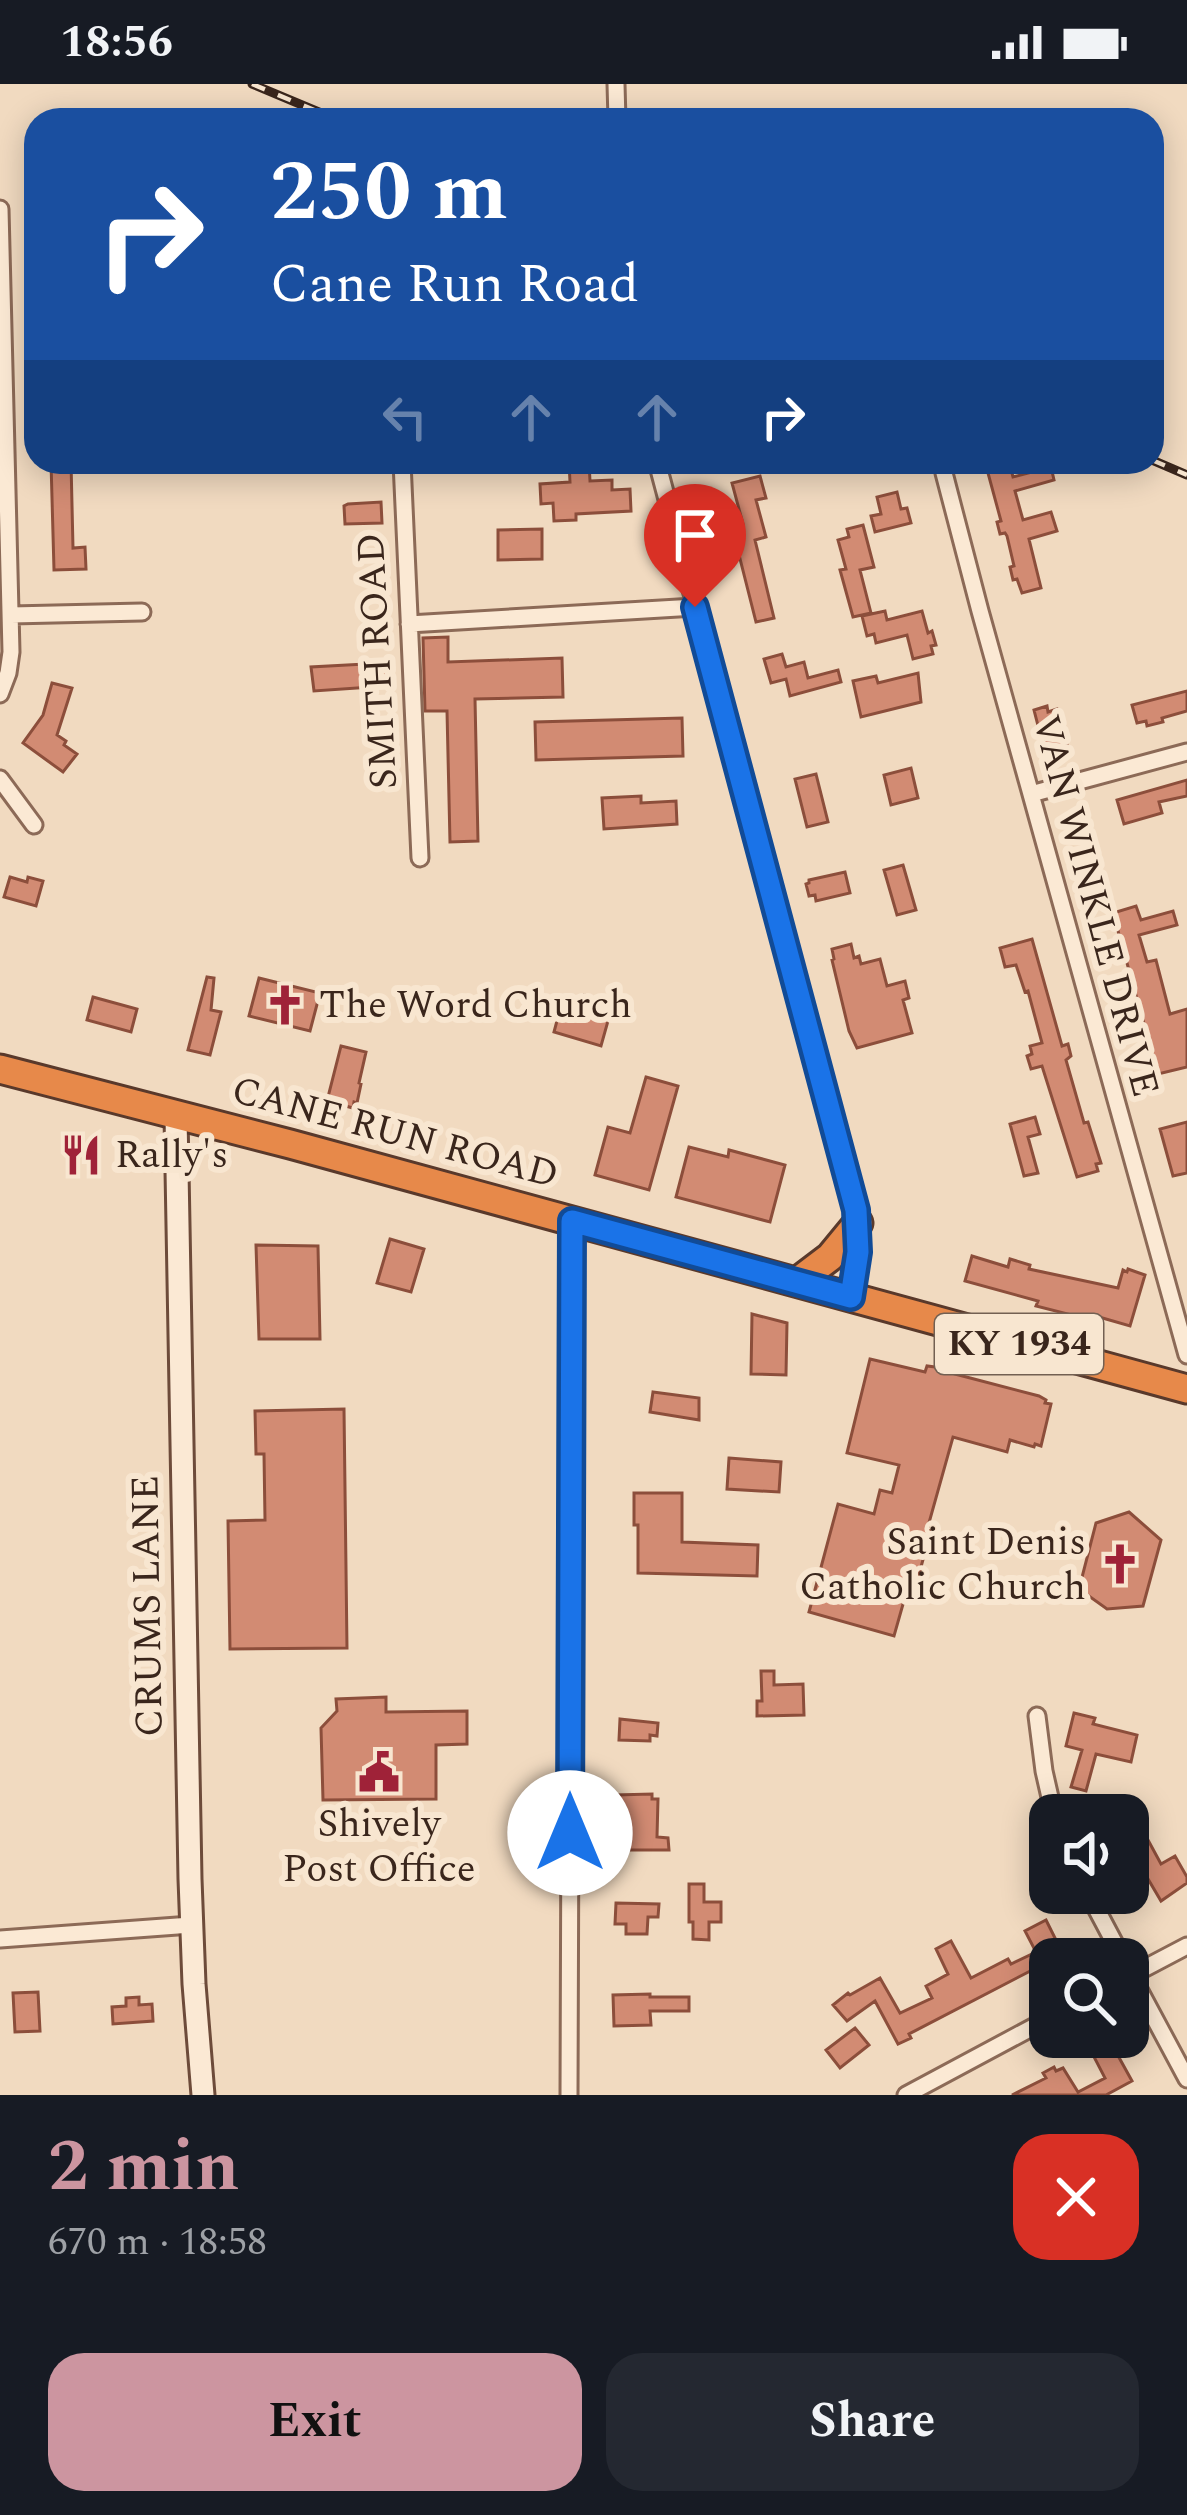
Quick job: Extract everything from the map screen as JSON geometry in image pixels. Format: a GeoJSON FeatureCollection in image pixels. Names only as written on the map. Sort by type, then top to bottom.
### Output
{"type":"FeatureCollection","features":[{"type":"Feature","properties":{"kind":"highway","name":"CANE RUN ROAD"},"geometry":{"type":"LineString","coordinates":[[0,1069],[1187,1389]]}},
{"type":"Feature","properties":{"kind":"highway"},"geometry":{"type":"LineString","coordinates":[[796,1282],[830,1257],[858,1223]]}},
{"type":"Feature","properties":{"kind":"main road","name":"CRUMS LANE"},"geometry":{"type":"LineString","coordinates":[[176,1116],[191,1925],[203,2095]]}},
{"type":"Feature","properties":{"kind":"street"},"geometry":{"type":"LineString","coordinates":[[0,209],[11,615],[11,652],[0,694]]}},
{"type":"Feature","properties":{"kind":"street","name":"SMITH ROAD"},"geometry":{"type":"LineString","coordinates":[[403,474],[420,857]]}},
{"type":"Feature","properties":{"kind":"street"},"geometry":{"type":"LineString","coordinates":[[660,474],[858,1223],[851,1297]]}},
{"type":"Feature","properties":{"kind":"street","name":"VAN WINKLE DRIVE"},"geometry":{"type":"LineString","coordinates":[[944,474],[1187,1355]]}},
{"type":"Feature","properties":{"kind":"street"},"geometry":{"type":"LineString","coordinates":[[409,623],[695,607]]}},
{"type":"Feature","properties":{"kind":"street"},"geometry":{"type":"LineString","coordinates":[[11,615],[142,612]]}},
{"type":"Feature","properties":{"kind":"street"},"geometry":{"type":"LineString","coordinates":[[1030,794],[1187,752]]}},
{"type":"Feature","properties":{"kind":"street"},"geometry":{"type":"LineString","coordinates":[[0,779],[34,825]]}},
{"type":"Feature","properties":{"kind":"street"},"geometry":{"type":"LineString","coordinates":[[569,2095],[572,1221]]}},
{"type":"Feature","properties":{"kind":"street"},"geometry":{"type":"LineString","coordinates":[[1036,1716],[1049,1794]]}},
{"type":"Feature","properties":{"kind":"street"},"geometry":{"type":"LineString","coordinates":[[0,1939],[191,1925]]}},
{"type":"Feature","properties":{"kind":"street"},"geometry":{"type":"LineString","coordinates":[[1149,1964],[1187,1946]]}},
{"type":"Feature","properties":{"kind":"street"},"geometry":{"type":"LineString","coordinates":[[1149,2010],[1187,2079]]}},
{"type":"Feature","properties":{"kind":"street"},"geometry":{"type":"LineString","coordinates":[[906,2095],[1029,2029]]}},
{"type":"Feature","properties":{"kind":"building"},"geometry":{"type":"Polygon","coordinates":[[[51,474],[71,474],[73,548],[85,547],[86,569],[54,570],[51,474]]]}},
{"type":"Feature","properties":{"kind":"building"},"geometry":{"type":"Polygon","coordinates":[[[570,474],[590,474],[590,481],[612,480],[612,490],[630,489],[631,511],[576,514],[576,520],[554,521],[553,503],[541,504],[540,484],[570,482],[570,474]]]}},
{"type":"Feature","properties":{"kind":"building"},"geometry":{"type":"Polygon","coordinates":[[[988,474],[1053,474],[1054,480],[1015,491],[1023,520],[1051,512],[1057,531],[1029,539],[1041,588],[1022,593],[1017,579],[1013,580],[1007,536],[1000,534],[997,522],[1001,521],[988,474]]]}},
{"type":"Feature","properties":{"kind":"building"},"geometry":{"type":"Polygon","coordinates":[[[760,476],[766,498],[756,500],[766,537],[755,540],[774,618],[756,622],[732,527],[743,524],[732,483],[760,476]]]}},
{"type":"Feature","properties":{"kind":"building"},"geometry":{"type":"Polygon","coordinates":[[[897,492],[911,523],[875,532],[871,516],[881,514],[877,497],[897,492]]]}},
{"type":"Feature","properties":{"kind":"building"},"geometry":{"type":"Polygon","coordinates":[[[381,502],[382,523],[345,524],[344,506],[381,502]]]}},
{"type":"Feature","properties":{"kind":"building"},"geometry":{"type":"Polygon","coordinates":[[[863,525],[874,567],[860,570],[871,613],[853,617],[840,570],[846,569],[838,540],[849,537],[847,529],[863,525]]]}},
{"type":"Feature","properties":{"kind":"building"},"geometry":{"type":"Polygon","coordinates":[[[542,529],[542,559],[498,560],[498,530],[542,529]]]}},
{"type":"Feature","properties":{"kind":"building"},"geometry":{"type":"Polygon","coordinates":[[[885,611],[887,620],[922,611],[936,645],[931,646],[933,654],[913,659],[907,635],[876,643],[874,634],[867,636],[862,616],[885,611]]]}},
{"type":"Feature","properties":{"kind":"building"},"geometry":{"type":"Polygon","coordinates":[[[448,637],[448,662],[562,658],[563,697],[475,699],[478,841],[450,842],[447,711],[425,711],[423,638],[448,637]]]}},
{"type":"Feature","properties":{"kind":"building"},"geometry":{"type":"Polygon","coordinates":[[[782,654],[786,667],[804,662],[808,678],[838,670],[841,682],[790,696],[786,679],[771,683],[764,659],[782,654]]]}},
{"type":"Feature","properties":{"kind":"building"},"geometry":{"type":"Polygon","coordinates":[[[388,666],[386,686],[314,691],[311,667],[388,666]]]}},
{"type":"Feature","properties":{"kind":"building"},"geometry":{"type":"Polygon","coordinates":[[[918,673],[921,702],[861,717],[853,681],[876,676],[878,683],[918,673]]]}},
{"type":"Feature","properties":{"kind":"building"},"geometry":{"type":"Polygon","coordinates":[[[52,683],[72,688],[57,735],[77,754],[63,772],[23,743],[43,715],[52,683]]]}},
{"type":"Feature","properties":{"kind":"building"},"geometry":{"type":"Polygon","coordinates":[[[1187,691],[1187,711],[1147,726],[1146,721],[1137,723],[1132,705],[1187,691]]]}},
{"type":"Feature","properties":{"kind":"building"},"geometry":{"type":"Polygon","coordinates":[[[1047,706],[1048,712],[1057,709],[1067,744],[1049,752],[1044,749],[1034,710],[1047,706]]]}},
{"type":"Feature","properties":{"kind":"building"},"geometry":{"type":"Polygon","coordinates":[[[682,718],[683,756],[536,760],[535,722],[682,718]]]}},
{"type":"Feature","properties":{"kind":"building"},"geometry":{"type":"Polygon","coordinates":[[[911,768],[918,798],[891,805],[884,775],[911,768]]]}},
{"type":"Feature","properties":{"kind":"building"},"geometry":{"type":"Polygon","coordinates":[[[816,774],[828,822],[807,827],[795,779],[816,774]]]}},
{"type":"Feature","properties":{"kind":"building"},"geometry":{"type":"Polygon","coordinates":[[[1187,780],[1187,796],[1159,802],[1162,813],[1124,824],[1117,800],[1187,780]]]}},
{"type":"Feature","properties":{"kind":"building"},"geometry":{"type":"Polygon","coordinates":[[[641,796],[641,803],[676,801],[677,824],[604,829],[602,798],[641,796]]]}},
{"type":"Feature","properties":{"kind":"building"},"geometry":{"type":"Polygon","coordinates":[[[903,865],[916,910],[897,915],[884,870],[903,865]]]}},
{"type":"Feature","properties":{"kind":"building"},"geometry":{"type":"Polygon","coordinates":[[[845,872],[850,893],[816,901],[815,895],[809,896],[809,880],[845,872]]]}},
{"type":"Feature","properties":{"kind":"building"},"geometry":{"type":"Polygon","coordinates":[[[10,877],[43,881],[36,906],[4,897],[10,877]]]}},
{"type":"Feature","properties":{"kind":"building"},"geometry":{"type":"Polygon","coordinates":[[[1136,906],[1141,920],[1173,911],[1177,925],[1139,935],[1147,962],[1156,960],[1170,1014],[1187,1009],[1187,1067],[1158,1074],[1113,913],[1136,906]]]}},
{"type":"Feature","properties":{"kind":"building"},"geometry":{"type":"Polygon","coordinates":[[[1032,939],[1062,1046],[1068,1044],[1071,1056],[1066,1060],[1084,1123],[1088,1122],[1101,1163],[1096,1164],[1098,1171],[1077,1177],[1042,1066],[1031,1069],[1027,1056],[1032,1054],[1030,1046],[1042,1043],[1028,991],[1016,965],[1005,967],[1000,948],[1032,939]]]}},
{"type":"Feature","properties":{"kind":"building"},"geometry":{"type":"Polygon","coordinates":[[[851,944],[861,964],[880,959],[887,986],[905,981],[909,998],[903,1000],[912,1033],[857,1048],[832,960],[832,949],[851,944]]]}},
{"type":"Feature","properties":{"kind":"building"},"geometry":{"type":"Polygon","coordinates":[[[207,977],[214,978],[211,1010],[221,1012],[210,1055],[188,1050],[207,977]]]}},
{"type":"Feature","properties":{"kind":"building","name":"The Word Church"},"geometry":{"type":"Polygon","coordinates":[[[259,978],[320,993],[310,1031],[249,1016],[259,978]]]}},
{"type":"Feature","properties":{"kind":"building"},"geometry":{"type":"Polygon","coordinates":[[[584,995],[613,1003],[601,1046],[554,1032],[562,1002],[581,1007],[584,995]]]}},
{"type":"Feature","properties":{"kind":"building"},"geometry":{"type":"Polygon","coordinates":[[[93,997],[137,1009],[131,1032],[87,1020],[93,997]]]}},
{"type":"Feature","properties":{"kind":"building"},"geometry":{"type":"Polygon","coordinates":[[[341,1046],[366,1052],[353,1108],[327,1101],[341,1046]]]}},
{"type":"Feature","properties":{"kind":"building"},"geometry":{"type":"Polygon","coordinates":[[[646,1077],[678,1086],[649,1190],[595,1175],[608,1127],[630,1133],[646,1077]]]}},
{"type":"Feature","properties":{"kind":"building"},"geometry":{"type":"Polygon","coordinates":[[[1035,1117],[1040,1134],[1028,1137],[1038,1173],[1024,1176],[1010,1124],[1035,1117]]]}},
{"type":"Feature","properties":{"kind":"building"},"geometry":{"type":"Polygon","coordinates":[[[1187,1122],[1187,1173],[1173,1176],[1160,1129],[1187,1122]]]}},
{"type":"Feature","properties":{"kind":"building"},"geometry":{"type":"Polygon","coordinates":[[[689,1147],[728,1157],[729,1150],[785,1165],[770,1222],[676,1197],[689,1147]]]}},
{"type":"Feature","properties":{"kind":"building"},"geometry":{"type":"Polygon","coordinates":[[[390,1239],[424,1249],[411,1292],[377,1283],[390,1239]]]}},
{"type":"Feature","properties":{"kind":"building"},"geometry":{"type":"Polygon","coordinates":[[[256,1245],[318,1246],[320,1339],[259,1339],[256,1245]]]}},
{"type":"Feature","properties":{"kind":"building"},"geometry":{"type":"Polygon","coordinates":[[[972,1256],[1008,1267],[1010,1259],[1030,1265],[1029,1269],[1118,1288],[1123,1270],[1145,1275],[1130,1326],[1036,1306],[1038,1301],[965,1281],[972,1256]]]}},
{"type":"Feature","properties":{"kind":"building"},"geometry":{"type":"Polygon","coordinates":[[[752,1314],[787,1323],[786,1375],[751,1374],[752,1314]]]}},
{"type":"Feature","properties":{"kind":"building"},"geometry":{"type":"Polygon","coordinates":[[[870,1359],[925,1372],[927,1366],[943,1368],[1039,1396],[1051,1404],[1041,1446],[1010,1440],[1007,1452],[953,1437],[914,1592],[907,1590],[894,1636],[809,1612],[838,1504],[874,1514],[880,1490],[892,1493],[899,1465],[847,1453],[870,1359]]]}},
{"type":"Feature","properties":{"kind":"building"},"geometry":{"type":"Polygon","coordinates":[[[653,1392],[699,1398],[699,1420],[650,1412],[653,1392]]]}},
{"type":"Feature","properties":{"kind":"building"},"geometry":{"type":"Polygon","coordinates":[[[344,1409],[347,1648],[230,1649],[228,1521],[265,1520],[264,1454],[256,1454],[255,1411],[344,1409]]]}},
{"type":"Feature","properties":{"kind":"building"},"geometry":{"type":"Polygon","coordinates":[[[729,1458],[781,1462],[779,1492],[727,1489],[729,1458]]]}},
{"type":"Feature","properties":{"kind":"building"},"geometry":{"type":"Polygon","coordinates":[[[634,1493],[682,1493],[682,1542],[758,1545],[757,1576],[638,1573],[634,1493]]]}},
{"type":"Feature","properties":{"kind":"building","name":"Saint Denis Catholic Church"},"geometry":{"type":"Polygon","coordinates":[[[1129,1512],[1161,1540],[1143,1606],[1107,1609],[1079,1589],[1096,1523],[1129,1512]]]}},
{"type":"Feature","properties":{"kind":"building"},"geometry":{"type":"Polygon","coordinates":[[[761,1671],[774,1671],[774,1685],[803,1684],[804,1715],[757,1716],[757,1701],[762,1701],[761,1671]]]}},
{"type":"Feature","properties":{"kind":"building","name":"Shively Post Office"},"geometry":{"type":"Polygon","coordinates":[[[386,1697],[386,1712],[467,1711],[467,1744],[436,1745],[436,1799],[323,1800],[321,1728],[337,1711],[336,1699],[386,1697]]]}},
{"type":"Feature","properties":{"kind":"building"},"geometry":{"type":"Polygon","coordinates":[[[1074,1713],[1095,1718],[1093,1724],[1137,1735],[1131,1762],[1096,1754],[1086,1791],[1071,1787],[1082,1750],[1066,1746],[1074,1713]]]}},
{"type":"Feature","properties":{"kind":"building"},"geometry":{"type":"Polygon","coordinates":[[[620,1719],[658,1723],[657,1736],[650,1735],[650,1741],[619,1740],[620,1719]]]}},
{"type":"Feature","properties":{"kind":"building"},"geometry":{"type":"Polygon","coordinates":[[[652,1794],[652,1799],[658,1799],[657,1837],[668,1838],[669,1850],[614,1850],[615,1795],[652,1794]]]}},
{"type":"Feature","properties":{"kind":"building"},"geometry":{"type":"Polygon","coordinates":[[[1149,1842],[1161,1864],[1175,1856],[1187,1877],[1187,1883],[1161,1901],[1149,1881],[1149,1842]]]}},
{"type":"Feature","properties":{"kind":"building"},"geometry":{"type":"Polygon","coordinates":[[[689,1884],[704,1884],[704,1902],[721,1902],[721,1922],[709,1922],[709,1940],[693,1939],[689,1884]]]}},
{"type":"Feature","properties":{"kind":"building"},"geometry":{"type":"Polygon","coordinates":[[[616,1903],[659,1904],[658,1917],[648,1917],[647,1934],[626,1934],[626,1924],[615,1924],[616,1903]]]}},
{"type":"Feature","properties":{"kind":"building"},"geometry":{"type":"Polygon","coordinates":[[[1046,1920],[1055,1938],[1029,1939],[1025,1931],[1046,1920]]]}},
{"type":"Feature","properties":{"kind":"building"},"geometry":{"type":"Polygon","coordinates":[[[951,1941],[971,1978],[1008,1959],[1011,1964],[1029,1955],[1029,1972],[898,2044],[875,2001],[847,2021],[833,2005],[880,1978],[900,2013],[932,1998],[926,1986],[948,1974],[936,1949],[951,1941]]]}},
{"type":"Feature","properties":{"kind":"building"},"geometry":{"type":"Polygon","coordinates":[[[38,1992],[40,2031],[15,2032],[13,1993],[38,1992]]]}},
{"type":"Feature","properties":{"kind":"building"},"geometry":{"type":"Polygon","coordinates":[[[613,1995],[689,1997],[689,2011],[650,2011],[651,2025],[614,2026],[613,1995]]]}},
{"type":"Feature","properties":{"kind":"building"},"geometry":{"type":"Polygon","coordinates":[[[139,1997],[139,2005],[152,2004],[153,2021],[113,2024],[112,2007],[126,2006],[126,1998],[139,1997]]]}},
{"type":"Feature","properties":{"kind":"building"},"geometry":{"type":"Polygon","coordinates":[[[855,2028],[869,2045],[840,2068],[826,2050],[855,2028]]]}},
{"type":"Feature","properties":{"kind":"building"},"geometry":{"type":"Polygon","coordinates":[[[1095,2058],[1119,2058],[1132,2081],[1106,2095],[1012,2095],[1046,2078],[1043,2073],[1054,2067],[1056,2071],[1063,2068],[1078,2092],[1105,2078],[1095,2058]]]}},
{"type":"Feature","properties":{"kind":"railway"},"geometry":{"type":"LineString","coordinates":[[252,84],[309,108]]}},
{"type":"Feature","properties":{"kind":"railway"},"geometry":{"type":"LineString","coordinates":[[1164,465],[1187,475]]}},
{"type":"Feature","properties":{"kind":"place","name":"The Word Church"},"geometry":{"type":"Point","coordinates":[285,1005]}},
{"type":"Feature","properties":{"kind":"place","name":"Rally's"},"geometry":{"type":"Point","coordinates":[81,1155]}},
{"type":"Feature","properties":{"kind":"place","name":"Saint Denis Catholic Church"},"geometry":{"type":"Point","coordinates":[1120,1564]}},
{"type":"Feature","properties":{"kind":"place","name":"Shively Post Office"},"geometry":{"type":"Point","coordinates":[379,1772]}},
{"type":"Feature","properties":{"kind":"route"},"geometry":{"type":"LineString","coordinates":[[570,1833],[572,1221],[851,1297],[858,1252],[856,1210],[695,607]]}}]}
